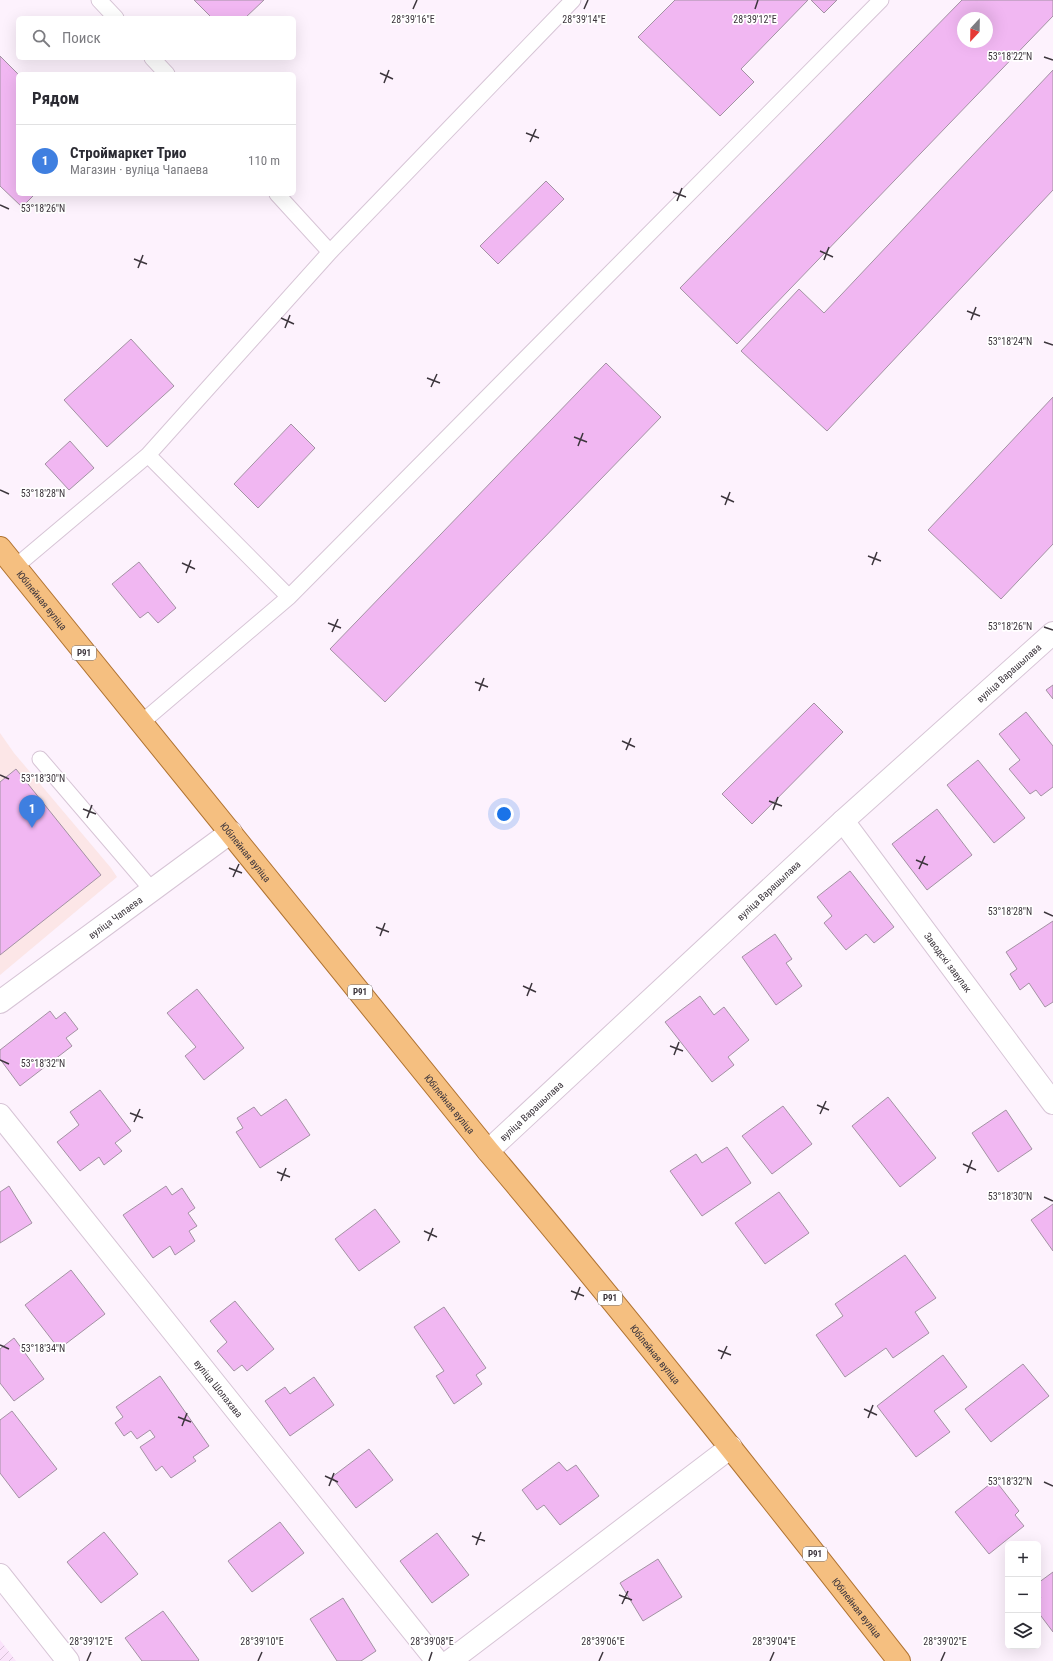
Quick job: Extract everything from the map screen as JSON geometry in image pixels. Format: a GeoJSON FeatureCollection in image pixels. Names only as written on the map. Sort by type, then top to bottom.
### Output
{"type":"FeatureCollection","features":[{"type":"Feature","properties":{"kind":"main road","name":"Юбілейная вуліца"},"geometry":{"type":"LineString","coordinates":[[0,548],[488,1151],[731,1447],[899,1661]]}},
{"type":"Feature","properties":{"kind":"street","name":"вуліца Варашылава"},"geometry":{"type":"LineString","coordinates":[[488,1151],[843,821],[1053,633]]}},
{"type":"Feature","properties":{"kind":"street","name":"Заводскі завулак"},"geometry":{"type":"LineString","coordinates":[[843,821],[1053,1103]]}},
{"type":"Feature","properties":{"kind":"street","name":"вуліца Чапаева"},"geometry":{"type":"LineString","coordinates":[[0,1002],[231,832]]}},
{"type":"Feature","properties":{"kind":"street","name":"вуліца Шолахава"},"geometry":{"type":"LineString","coordinates":[[0,1115],[437,1661]]}},
{"type":"Feature","properties":{"kind":"street"},"geometry":{"type":"LineString","coordinates":[[450,1661],[731,1447]]}},
{"type":"Feature","properties":{"kind":"street"},"geometry":{"type":"LineString","coordinates":[[0,1575],[68,1661]]}},
{"type":"Feature","properties":{"kind":"lane"},"geometry":{"type":"LineString","coordinates":[[99,0],[114,16]]}},
{"type":"Feature","properties":{"kind":"lane"},"geometry":{"type":"LineString","coordinates":[[15,567],[148,454],[330,252],[573,0]]}},
{"type":"Feature","properties":{"kind":"lane"},"geometry":{"type":"LineString","coordinates":[[141,723],[289,597],[881,0]]}},
{"type":"Feature","properties":{"kind":"lane"},"geometry":{"type":"LineString","coordinates":[[154,60],[165,72]]}},
{"type":"Feature","properties":{"kind":"lane"},"geometry":{"type":"LineString","coordinates":[[279,196],[330,252]]}},
{"type":"Feature","properties":{"kind":"lane"},"geometry":{"type":"LineString","coordinates":[[148,454],[289,597]]}},
{"type":"Feature","properties":{"kind":"lane"},"geometry":{"type":"LineString","coordinates":[[40,759],[152,890]]}},
{"type":"Feature","properties":{"kind":"shaded area"},"geometry":{"type":"Polygon","coordinates":[[[0,733],[14,753],[117,877],[0,975],[0,733]]]}},
{"type":"Feature","properties":{"kind":"shaded area"},"geometry":{"type":"Polygon","coordinates":[[[0,1640],[16,1661],[0,1661],[0,1640]]]}},
{"type":"Feature","properties":{"kind":"building"},"geometry":{"type":"Polygon","coordinates":[[[194,0],[264,0],[247,16],[210,16],[194,0]]]}},
{"type":"Feature","properties":{"kind":"building"},"geometry":{"type":"Polygon","coordinates":[[[675,0],[808,0],[741,69],[754,82],[720,116],[638,37],[675,0]]]}},
{"type":"Feature","properties":{"kind":"building"},"geometry":{"type":"Polygon","coordinates":[[[811,0],[837,0],[824,13],[811,0]]]}},
{"type":"Feature","properties":{"kind":"building"},"geometry":{"type":"Polygon","coordinates":[[[962,0],[1053,0],[1053,16],[737,344],[680,288],[962,0]]]}},
{"type":"Feature","properties":{"kind":"building"},"geometry":{"type":"Polygon","coordinates":[[[0,56],[16,72],[16,196],[33,196],[22,207],[0,186],[0,56]]]}},
{"type":"Feature","properties":{"kind":"building"},"geometry":{"type":"Polygon","coordinates":[[[1053,70],[1053,190],[827,431],[741,351],[799,289],[824,313],[1053,70]]]}},
{"type":"Feature","properties":{"kind":"building"},"geometry":{"type":"Polygon","coordinates":[[[546,181],[564,199],[498,264],[480,246],[546,181]]]}},
{"type":"Feature","properties":{"kind":"building"},"geometry":{"type":"Polygon","coordinates":[[[131,339],[174,386],[107,447],[64,400],[131,339]]]}},
{"type":"Feature","properties":{"kind":"building"},"geometry":{"type":"Polygon","coordinates":[[[606,363],[661,417],[385,702],[330,649],[606,363]]]}},
{"type":"Feature","properties":{"kind":"building"},"geometry":{"type":"Polygon","coordinates":[[[1053,397],[1053,544],[1001,599],[928,530],[1053,397]]]}},
{"type":"Feature","properties":{"kind":"building"},"geometry":{"type":"Polygon","coordinates":[[[291,424],[315,448],[258,508],[234,484],[291,424]]]}},
{"type":"Feature","properties":{"kind":"building"},"geometry":{"type":"Polygon","coordinates":[[[70,441],[94,468],[69,490],[45,464],[70,441]]]}},
{"type":"Feature","properties":{"kind":"building"},"geometry":{"type":"Polygon","coordinates":[[[139,562],[176,608],[158,623],[148,612],[140,618],[112,584],[139,562]]]}},
{"type":"Feature","properties":{"kind":"building"},"geometry":{"type":"Polygon","coordinates":[[[1053,685],[1053,699],[1046,690],[1053,685]]]}},
{"type":"Feature","properties":{"kind":"building"},"geometry":{"type":"Polygon","coordinates":[[[814,703],[843,732],[752,824],[722,794],[814,703]]]}},
{"type":"Feature","properties":{"kind":"building"},"geometry":{"type":"Polygon","coordinates":[[[1026,712],[1053,746],[1053,787],[1041,796],[1036,790],[1030,794],[1009,769],[1020,760],[999,734],[1026,712]]]}},
{"type":"Feature","properties":{"kind":"building"},"geometry":{"type":"Polygon","coordinates":[[[978,760],[1025,818],[994,843],[947,785],[978,760]]]}},
{"type":"Feature","properties":{"kind":"building"},"geometry":{"type":"Polygon","coordinates":[[[16,769],[101,875],[0,955],[0,782],[16,769]]]}},
{"type":"Feature","properties":{"kind":"building"},"geometry":{"type":"Polygon","coordinates":[[[937,809],[972,855],[927,890],[892,844],[937,809]]]}},
{"type":"Feature","properties":{"kind":"building"},"geometry":{"type":"Polygon","coordinates":[[[850,871],[894,927],[874,943],[866,934],[846,950],[824,923],[832,916],[817,897],[850,871]]]}},
{"type":"Feature","properties":{"kind":"building"},"geometry":{"type":"Polygon","coordinates":[[[1053,921],[1053,1002],[1045,1007],[1029,983],[1020,990],[1010,974],[1017,969],[1006,952],[1053,921]]]}},
{"type":"Feature","properties":{"kind":"building"},"geometry":{"type":"Polygon","coordinates":[[[775,934],[792,959],[786,963],[802,986],[776,1005],[742,957],[775,934]]]}},
{"type":"Feature","properties":{"kind":"building"},"geometry":{"type":"Polygon","coordinates":[[[197,989],[244,1048],[204,1080],[185,1056],[196,1047],[167,1013],[197,989]]]}},
{"type":"Feature","properties":{"kind":"building"},"geometry":{"type":"Polygon","coordinates":[[[700,996],[714,1015],[724,1007],[749,1040],[728,1057],[734,1065],[712,1082],[665,1022],[700,996]]]}},
{"type":"Feature","properties":{"kind":"building"},"geometry":{"type":"Polygon","coordinates":[[[50,1011],[56,1019],[65,1012],[78,1029],[66,1038],[72,1046],[20,1086],[0,1059],[0,1050],[50,1011]]]}},
{"type":"Feature","properties":{"kind":"building"},"geometry":{"type":"Polygon","coordinates":[[[100,1090],[131,1131],[115,1143],[122,1151],[104,1165],[99,1157],[80,1171],[57,1142],[79,1125],[70,1112],[100,1090]]]}},
{"type":"Feature","properties":{"kind":"building"},"geometry":{"type":"Polygon","coordinates":[[[888,1097],[936,1158],[900,1187],[852,1126],[888,1097]]]}},
{"type":"Feature","properties":{"kind":"building"},"geometry":{"type":"Polygon","coordinates":[[[286,1099],[310,1135],[260,1168],[236,1132],[243,1128],[237,1118],[254,1107],[261,1116],[286,1099]]]}},
{"type":"Feature","properties":{"kind":"building"},"geometry":{"type":"Polygon","coordinates":[[[783,1106],[812,1144],[772,1174],[742,1136],[783,1106]]]}},
{"type":"Feature","properties":{"kind":"building"},"geometry":{"type":"Polygon","coordinates":[[[1006,1110],[1032,1149],[998,1172],[972,1133],[1006,1110]]]}},
{"type":"Feature","properties":{"kind":"building"},"geometry":{"type":"Polygon","coordinates":[[[727,1147],[751,1183],[702,1216],[670,1171],[696,1154],[702,1163],[727,1147]]]}},
{"type":"Feature","properties":{"kind":"building"},"geometry":{"type":"Polygon","coordinates":[[[9,1186],[32,1223],[0,1243],[0,1192],[9,1186]]]}},
{"type":"Feature","properties":{"kind":"building"},"geometry":{"type":"Polygon","coordinates":[[[166,1186],[172,1195],[182,1188],[195,1208],[188,1213],[197,1226],[189,1231],[195,1241],[175,1255],[170,1246],[153,1258],[123,1215],[166,1186]]]}},
{"type":"Feature","properties":{"kind":"building"},"geometry":{"type":"Polygon","coordinates":[[[779,1192],[809,1233],[765,1264],[735,1223],[779,1192]]]}},
{"type":"Feature","properties":{"kind":"building"},"geometry":{"type":"Polygon","coordinates":[[[1053,1204],[1053,1251],[1031,1220],[1053,1204]]]}},
{"type":"Feature","properties":{"kind":"building"},"geometry":{"type":"Polygon","coordinates":[[[375,1209],[400,1242],[359,1271],[335,1239],[375,1209]]]}},
{"type":"Feature","properties":{"kind":"building"},"geometry":{"type":"Polygon","coordinates":[[[905,1255],[936,1298],[915,1312],[929,1333],[893,1358],[886,1348],[845,1377],[816,1335],[843,1316],[835,1304],[905,1255]]]}},
{"type":"Feature","properties":{"kind":"building"},"geometry":{"type":"Polygon","coordinates":[[[71,1270],[105,1314],[59,1349],[25,1305],[71,1270]]]}},
{"type":"Feature","properties":{"kind":"building"},"geometry":{"type":"Polygon","coordinates":[[[235,1301],[274,1349],[247,1371],[242,1365],[234,1371],[217,1351],[227,1342],[210,1321],[235,1301]]]}},
{"type":"Feature","properties":{"kind":"building"},"geometry":{"type":"Polygon","coordinates":[[[444,1307],[486,1368],[476,1375],[482,1384],[454,1404],[436,1376],[444,1371],[414,1327],[444,1307]]]}},
{"type":"Feature","properties":{"kind":"building"},"geometry":{"type":"Polygon","coordinates":[[[14,1338],[44,1379],[14,1401],[0,1383],[0,1349],[14,1338]]]}},
{"type":"Feature","properties":{"kind":"building"},"geometry":{"type":"Polygon","coordinates":[[[943,1355],[967,1387],[934,1411],[950,1432],[916,1457],[877,1406],[943,1355]]]}},
{"type":"Feature","properties":{"kind":"building"},"geometry":{"type":"Polygon","coordinates":[[[1023,1364],[1049,1396],[991,1442],[965,1409],[1023,1364]]]}},
{"type":"Feature","properties":{"kind":"building"},"geometry":{"type":"Polygon","coordinates":[[[160,1376],[209,1446],[193,1457],[196,1461],[171,1478],[162,1466],[156,1471],[140,1447],[155,1437],[150,1430],[137,1439],[131,1431],[124,1436],[115,1423],[123,1417],[116,1407],[160,1376]]]}},
{"type":"Feature","properties":{"kind":"building"},"geometry":{"type":"Polygon","coordinates":[[[314,1377],[334,1405],[290,1436],[265,1401],[285,1387],[290,1394],[314,1377]]]}},
{"type":"Feature","properties":{"kind":"building"},"geometry":{"type":"Polygon","coordinates":[[[12,1411],[57,1469],[19,1498],[0,1473],[0,1420],[12,1411]]]}},
{"type":"Feature","properties":{"kind":"building"},"geometry":{"type":"Polygon","coordinates":[[[369,1449],[393,1480],[356,1508],[332,1477],[369,1449]]]}},
{"type":"Feature","properties":{"kind":"building"},"geometry":{"type":"Polygon","coordinates":[[[559,1462],[567,1471],[576,1465],[599,1496],[560,1525],[544,1505],[537,1510],[522,1490],[559,1462]]]}},
{"type":"Feature","properties":{"kind":"building"},"geometry":{"type":"Polygon","coordinates":[[[995,1480],[1019,1511],[1015,1515],[1024,1526],[989,1554],[955,1512],[995,1480]]]}},
{"type":"Feature","properties":{"kind":"building"},"geometry":{"type":"Polygon","coordinates":[[[280,1522],[304,1553],[252,1592],[228,1561],[280,1522]]]}},
{"type":"Feature","properties":{"kind":"building"},"geometry":{"type":"Polygon","coordinates":[[[104,1532],[138,1574],[101,1603],[67,1562],[104,1532]]]}},
{"type":"Feature","properties":{"kind":"building"},"geometry":{"type":"Polygon","coordinates":[[[437,1533],[469,1575],[432,1603],[400,1561],[437,1533]]]}},
{"type":"Feature","properties":{"kind":"building"},"geometry":{"type":"Polygon","coordinates":[[[658,1559],[682,1597],[643,1621],[620,1583],[658,1559]]]}},
{"type":"Feature","properties":{"kind":"building"},"geometry":{"type":"Polygon","coordinates":[[[1053,1572],[1053,1632],[1041,1616],[1041,1581],[1053,1572]]]}},
{"type":"Feature","properties":{"kind":"building"},"geometry":{"type":"Polygon","coordinates":[[[343,1598],[376,1651],[361,1661],[337,1661],[310,1619],[343,1598]]]}},
{"type":"Feature","properties":{"kind":"building"},"geometry":{"type":"Polygon","coordinates":[[[163,1611],[199,1660],[198,1661],[142,1661],[125,1638],[163,1611]]]}},
{"type":"Feature","properties":{"kind":"place","name":"Строймаркет Трио"},"geometry":{"type":"Point","coordinates":[32,828]}}]}
